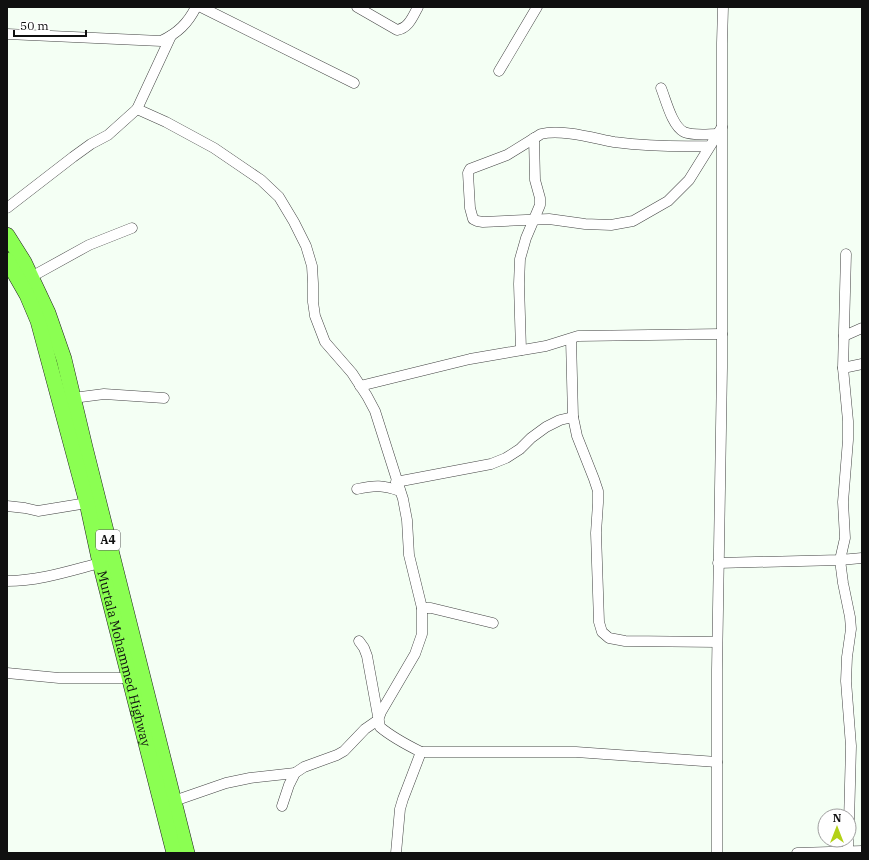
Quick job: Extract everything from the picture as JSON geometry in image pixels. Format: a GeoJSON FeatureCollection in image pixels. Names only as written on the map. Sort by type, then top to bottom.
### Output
{"type":"FeatureCollection","features":[{"type":"Feature","properties":{"kind":"highway","name":"A4"},"geometry":{"type":"LineString","coordinates":[[7,235],[24,262],[48,313],[64,360],[187,853]]}},
{"type":"Feature","properties":{"kind":"highway","name":"Murtala Mohammed Highway"},"geometry":{"type":"LineString","coordinates":[[7,260],[27,295],[38,321],[87,503],[100,563],[174,853]]}},
{"type":"Feature","properties":{"kind":"street"},"geometry":{"type":"LineString","coordinates":[[7,34],[149,41],[161,40],[171,36],[181,29],[190,18],[196,7]]}},
{"type":"Feature","properties":{"kind":"street"},"geometry":{"type":"LineString","coordinates":[[201,7],[354,83]]}},
{"type":"Feature","properties":{"kind":"street"},"geometry":{"type":"LineString","coordinates":[[357,7],[398,30],[406,26],[418,7]]}},
{"type":"Feature","properties":{"kind":"street"},"geometry":{"type":"LineString","coordinates":[[499,71],[537,7]]}},
{"type":"Feature","properties":{"kind":"street"},"geometry":{"type":"LineString","coordinates":[[717,853],[717,642],[722,334],[720,130],[723,7]]}},
{"type":"Feature","properties":{"kind":"street"},"geometry":{"type":"LineString","coordinates":[[7,208],[79,153],[108,135],[137,109],[171,36]]}},
{"type":"Feature","properties":{"kind":"street"},"geometry":{"type":"LineString","coordinates":[[661,88],[675,124],[683,131],[696,134],[720,130]]}},
{"type":"Feature","properties":{"kind":"street"},"geometry":{"type":"LineString","coordinates":[[137,109],[166,122],[214,148],[261,180],[279,197],[294,222],[306,246],[312,266],[312,302],[315,316],[325,342],[352,373],[375,411],[407,520],[409,555],[422,608],[422,634],[415,654],[381,712],[378,720],[365,729],[344,751],[304,767],[295,773],[250,778],[226,783],[174,801]]}},
{"type":"Feature","properties":{"kind":"street"},"geometry":{"type":"LineString","coordinates":[[710,146],[683,147],[615,142],[588,136],[546,132],[507,155],[470,169],[468,173],[470,208],[473,219],[483,222],[549,219],[584,224],[611,225],[633,221],[668,201],[688,180],[710,146],[720,130]]}},
{"type":"Feature","properties":{"kind":"street"},"geometry":{"type":"LineString","coordinates":[[521,350],[519,284],[520,259],[533,219],[540,205],[540,198],[535,180],[534,138]]}},
{"type":"Feature","properties":{"kind":"street"},"geometry":{"type":"LineString","coordinates":[[31,277],[89,245],[132,228]]}},
{"type":"Feature","properties":{"kind":"street"},"geometry":{"type":"LineString","coordinates":[[846,254],[843,368],[848,421],[848,440],[843,502],[844,538],[840,560],[851,629],[847,657],[846,680],[851,746],[849,808]]}},
{"type":"Feature","properties":{"kind":"street"},"geometry":{"type":"LineString","coordinates":[[844,336],[862,328]]}},
{"type":"Feature","properties":{"kind":"street"},"geometry":{"type":"LineString","coordinates":[[360,386],[470,359],[546,346],[586,335],[722,334]]}},
{"type":"Feature","properties":{"kind":"street"},"geometry":{"type":"LineString","coordinates":[[571,339],[573,417],[577,436],[598,491],[596,540],[600,622],[602,632],[610,638],[625,641],[717,642]]}},
{"type":"Feature","properties":{"kind":"street"},"geometry":{"type":"LineString","coordinates":[[843,368],[862,364]]}},
{"type":"Feature","properties":{"kind":"street"},"geometry":{"type":"LineString","coordinates":[[73,398],[104,394],[164,398]]}},
{"type":"Feature","properties":{"kind":"street"},"geometry":{"type":"LineString","coordinates":[[357,489],[375,485],[398,486],[492,464],[506,458],[520,449],[531,438],[546,427],[560,420],[573,417]]}},
{"type":"Feature","properties":{"kind":"street"},"geometry":{"type":"LineString","coordinates":[[7,506],[38,511],[87,503]]}},
{"type":"Feature","properties":{"kind":"street"},"geometry":{"type":"LineString","coordinates":[[718,563],[840,560],[862,558]]}},
{"type":"Feature","properties":{"kind":"street"},"geometry":{"type":"LineString","coordinates":[[7,582],[26,581],[57,575],[100,563]]}},
{"type":"Feature","properties":{"kind":"street"},"geometry":{"type":"LineString","coordinates":[[422,608],[430,608],[493,623]]}},
{"type":"Feature","properties":{"kind":"street"},"geometry":{"type":"LineString","coordinates":[[359,642],[364,648],[367,656],[380,728],[403,744],[422,752],[576,752],[716,762]]}},
{"type":"Feature","properties":{"kind":"street"},"geometry":{"type":"LineString","coordinates":[[7,673],[59,678],[130,678]]}},
{"type":"Feature","properties":{"kind":"street"},"geometry":{"type":"LineString","coordinates":[[396,853],[400,809],[422,752]]}},
{"type":"Feature","properties":{"kind":"street"},"geometry":{"type":"LineString","coordinates":[[282,806],[295,773]]}},
{"type":"Feature","properties":{"kind":"street"},"geometry":{"type":"LineString","coordinates":[[797,853],[862,851]]}}]}
